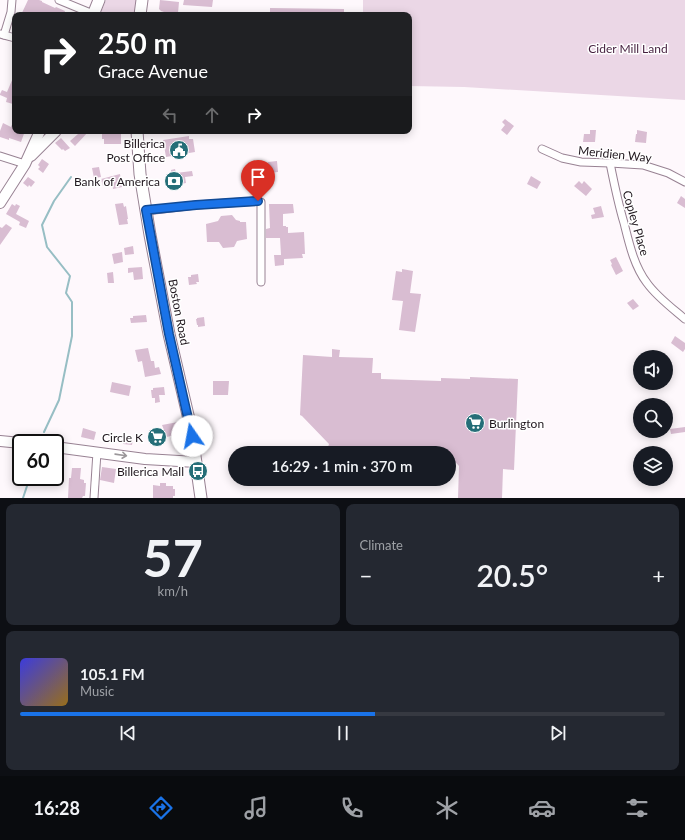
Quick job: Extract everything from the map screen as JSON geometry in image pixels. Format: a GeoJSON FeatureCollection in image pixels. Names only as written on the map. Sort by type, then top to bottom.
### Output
{"type":"FeatureCollection","features":[{"type":"Feature","properties":{"kind":"main road"},"geometry":{"type":"LineString","coordinates":[[94,12],[99,0]]}},
{"type":"Feature","properties":{"kind":"main road"},"geometry":{"type":"LineString","coordinates":[[140,12],[142,0]]}},
{"type":"Feature","properties":{"kind":"main road"},"geometry":{"type":"LineString","coordinates":[[0,203],[25,164],[39,134]]}},
{"type":"Feature","properties":{"kind":"main road"},"geometry":{"type":"LineString","coordinates":[[25,164],[53,134]]}},
{"type":"Feature","properties":{"kind":"main road","name":"Boston Road"},"geometry":{"type":"LineString","coordinates":[[137,134],[140,174],[146,210],[169,334],[191,428],[201,498]]}},
{"type":"Feature","properties":{"kind":"main road"},"geometry":{"type":"LineString","coordinates":[[0,441],[12,442]]}},
{"type":"Feature","properties":{"kind":"main road"},"geometry":{"type":"LineString","coordinates":[[64,448],[145,459],[196,462]]}},
{"type":"Feature","properties":{"kind":"street"},"geometry":{"type":"LineString","coordinates":[[12,0],[11,12],[2,34],[12,37]]}},
{"type":"Feature","properties":{"kind":"street"},"geometry":{"type":"LineString","coordinates":[[59,0],[86,12]]}},
{"type":"Feature","properties":{"kind":"street","name":"Meridien Way"},"geometry":{"type":"LineString","coordinates":[[542,149],[562,158],[581,162],[643,165],[685,182]]}},
{"type":"Feature","properties":{"kind":"street"},"geometry":{"type":"LineString","coordinates":[[0,156],[25,164]]}},
{"type":"Feature","properties":{"kind":"street","name":"Copley Place"},"geometry":{"type":"LineString","coordinates":[[610,163],[614,187],[626,234],[635,261],[646,282],[661,299],[685,319]]}},
{"type":"Feature","properties":{"kind":"street"},"geometry":{"type":"LineString","coordinates":[[146,210],[196,205],[261,202],[261,282]]}},
{"type":"Feature","properties":{"kind":"street"},"geometry":{"type":"LineString","coordinates":[[94,498],[96,452]]}},
{"type":"Feature","properties":{"kind":"green space"},"geometry":{"type":"Polygon","coordinates":[[[106,0],[137,0],[136,12],[101,12],[106,0]]]}},
{"type":"Feature","properties":{"kind":"green space","name":"Cider Mill Land"},"geometry":{"type":"Polygon","coordinates":[[[363,0],[685,0],[685,100],[464,87],[412,86],[412,12],[363,12],[363,0]]]}},
{"type":"Feature","properties":{"kind":"building"},"geometry":{"type":"Polygon","coordinates":[[[28,0],[39,0],[65,11],[65,12],[22,12],[28,0]]]}},
{"type":"Feature","properties":{"kind":"building"},"geometry":{"type":"Polygon","coordinates":[[[160,0],[179,2],[178,12],[164,12],[159,9],[160,0]]]}},
{"type":"Feature","properties":{"kind":"building"},"geometry":{"type":"Polygon","coordinates":[[[184,0],[213,0],[212,7],[183,5],[184,0]]]}},
{"type":"Feature","properties":{"kind":"building"},"geometry":{"type":"Polygon","coordinates":[[[270,8],[344,9],[344,12],[270,12],[270,8]]]}},
{"type":"Feature","properties":{"kind":"building"},"geometry":{"type":"Polygon","coordinates":[[[12,80],[12,104],[6,102],[7,98],[0,95],[2,90],[7,92],[12,80]]]}},
{"type":"Feature","properties":{"kind":"building"},"geometry":{"type":"Polygon","coordinates":[[[505,119],[514,126],[507,135],[501,130],[505,125],[502,122],[505,119]]]}},
{"type":"Feature","properties":{"kind":"building"},"geometry":{"type":"Polygon","coordinates":[[[3,123],[11,127],[12,125],[12,134],[24,134],[21,142],[0,137],[0,131],[3,123]]]}},
{"type":"Feature","properties":{"kind":"building"},"geometry":{"type":"Polygon","coordinates":[[[590,130],[596,130],[595,142],[583,142],[584,134],[590,134],[590,130]]]}},
{"type":"Feature","properties":{"kind":"building"},"geometry":{"type":"Polygon","coordinates":[[[637,130],[647,132],[646,143],[635,142],[637,130]]]}},
{"type":"Feature","properties":{"kind":"building"},"geometry":{"type":"Polygon","coordinates":[[[78,134],[86,134],[75,146],[70,141],[78,134]]]}},
{"type":"Feature","properties":{"kind":"building"},"geometry":{"type":"Polygon","coordinates":[[[102,134],[121,134],[121,144],[104,144],[104,139],[102,139],[102,134]]]}},
{"type":"Feature","properties":{"kind":"building"},"geometry":{"type":"Polygon","coordinates":[[[189,136],[189,139],[193,139],[195,152],[166,157],[163,140],[189,136]]]}},
{"type":"Feature","properties":{"kind":"building"},"geometry":{"type":"Polygon","coordinates":[[[61,138],[70,148],[65,151],[55,143],[61,138]]]}},
{"type":"Feature","properties":{"kind":"building"},"geometry":{"type":"Polygon","coordinates":[[[42,159],[49,164],[43,173],[38,169],[40,167],[38,165],[42,159]]]}},
{"type":"Feature","properties":{"kind":"building"},"geometry":{"type":"Polygon","coordinates":[[[277,161],[278,172],[269,173],[268,162],[277,161]]]}},
{"type":"Feature","properties":{"kind":"building"},"geometry":{"type":"Polygon","coordinates":[[[99,167],[101,177],[94,178],[92,168],[99,167]]]}},
{"type":"Feature","properties":{"kind":"building"},"geometry":{"type":"Polygon","coordinates":[[[175,169],[176,173],[192,171],[193,176],[185,177],[186,183],[181,184],[182,187],[170,188],[168,174],[171,174],[171,170],[175,169]]]}},
{"type":"Feature","properties":{"kind":"building"},"geometry":{"type":"Polygon","coordinates":[[[120,174],[122,187],[113,189],[112,184],[103,186],[101,179],[120,174]]]}},
{"type":"Feature","properties":{"kind":"building"},"geometry":{"type":"Polygon","coordinates":[[[531,176],[541,182],[537,189],[527,184],[531,176]]]}},
{"type":"Feature","properties":{"kind":"building"},"geometry":{"type":"Polygon","coordinates":[[[28,177],[35,182],[31,187],[29,185],[28,187],[23,183],[28,177]]]}},
{"type":"Feature","properties":{"kind":"building"},"geometry":{"type":"Polygon","coordinates":[[[579,181],[582,184],[584,181],[592,189],[586,196],[574,186],[579,181]]]}},
{"type":"Feature","properties":{"kind":"building"},"geometry":{"type":"Polygon","coordinates":[[[681,196],[685,199],[685,208],[677,203],[681,196]]]}},
{"type":"Feature","properties":{"kind":"building"},"geometry":{"type":"Polygon","coordinates":[[[123,203],[124,207],[126,206],[128,224],[119,225],[115,204],[123,203]]]}},
{"type":"Feature","properties":{"kind":"building"},"geometry":{"type":"Polygon","coordinates":[[[12,204],[15,206],[16,204],[20,206],[16,214],[29,221],[26,228],[19,225],[20,222],[6,214],[12,204]]]}},
{"type":"Feature","properties":{"kind":"building"},"geometry":{"type":"Polygon","coordinates":[[[269,204],[293,204],[294,213],[283,214],[283,226],[288,227],[288,233],[304,232],[305,254],[302,254],[303,258],[284,259],[284,265],[275,266],[274,255],[281,255],[280,238],[266,238],[266,229],[270,228],[269,204]]]}},
{"type":"Feature","properties":{"kind":"building"},"geometry":{"type":"Polygon","coordinates":[[[601,206],[604,217],[592,219],[591,215],[595,214],[593,208],[601,206]]]}},
{"type":"Feature","properties":{"kind":"building"},"geometry":{"type":"Polygon","coordinates":[[[232,215],[240,222],[246,222],[247,239],[237,241],[234,247],[223,248],[219,242],[207,242],[206,224],[218,221],[221,216],[232,215]]]}},
{"type":"Feature","properties":{"kind":"building"},"geometry":{"type":"Polygon","coordinates":[[[6,224],[12,228],[0,245],[0,227],[2,228],[6,224]]]}},
{"type":"Feature","properties":{"kind":"building"},"geometry":{"type":"Polygon","coordinates":[[[133,246],[134,254],[125,255],[124,248],[133,246]]]}},
{"type":"Feature","properties":{"kind":"building"},"geometry":{"type":"Polygon","coordinates":[[[122,252],[123,262],[114,264],[112,254],[122,252]]]}},
{"type":"Feature","properties":{"kind":"building"},"geometry":{"type":"Polygon","coordinates":[[[616,257],[623,271],[616,275],[610,260],[616,257]]]}},
{"type":"Feature","properties":{"kind":"building"},"geometry":{"type":"Polygon","coordinates":[[[142,267],[143,279],[134,280],[133,272],[128,273],[128,268],[142,267]]]}},
{"type":"Feature","properties":{"kind":"building"},"geometry":{"type":"Polygon","coordinates":[[[402,269],[413,271],[410,293],[421,294],[415,332],[399,330],[403,301],[392,300],[396,271],[402,272],[402,269]]]}},
{"type":"Feature","properties":{"kind":"building"},"geometry":{"type":"Polygon","coordinates":[[[113,272],[114,283],[108,283],[107,273],[113,272]]]}},
{"type":"Feature","properties":{"kind":"building"},"geometry":{"type":"Polygon","coordinates":[[[198,274],[199,282],[196,282],[197,284],[189,285],[188,277],[198,274]]]}},
{"type":"Feature","properties":{"kind":"building"},"geometry":{"type":"Polygon","coordinates":[[[633,299],[639,306],[633,310],[627,303],[633,299]]]}},
{"type":"Feature","properties":{"kind":"building"},"geometry":{"type":"Polygon","coordinates":[[[146,315],[147,322],[131,323],[130,318],[133,318],[133,316],[146,315]]]}},
{"type":"Feature","properties":{"kind":"building"},"geometry":{"type":"Polygon","coordinates":[[[204,317],[205,326],[198,327],[196,319],[204,317]]]}},
{"type":"Feature","properties":{"kind":"building"},"geometry":{"type":"Polygon","coordinates":[[[675,336],[685,343],[685,349],[683,352],[671,343],[675,336]]]}},
{"type":"Feature","properties":{"kind":"building"},"geometry":{"type":"Polygon","coordinates":[[[148,348],[151,361],[154,361],[155,368],[159,367],[161,374],[145,377],[142,361],[138,362],[135,350],[148,348]]]}},
{"type":"Feature","properties":{"kind":"building"},"geometry":{"type":"Polygon","coordinates":[[[332,349],[340,350],[339,357],[373,358],[372,373],[381,373],[381,379],[441,381],[441,378],[470,379],[470,377],[518,379],[514,470],[503,469],[502,498],[458,498],[459,466],[456,463],[456,446],[328,446],[329,444],[300,415],[303,355],[332,357],[332,349]]]}},
{"type":"Feature","properties":{"kind":"building"},"geometry":{"type":"Polygon","coordinates":[[[213,381],[229,381],[228,395],[213,395],[213,381]]]}},
{"type":"Feature","properties":{"kind":"building"},"geometry":{"type":"Polygon","coordinates":[[[112,382],[131,386],[129,396],[110,392],[112,382]]]}},
{"type":"Feature","properties":{"kind":"building"},"geometry":{"type":"Polygon","coordinates":[[[164,387],[165,395],[159,395],[160,402],[155,403],[155,398],[152,398],[151,390],[153,390],[153,388],[164,387]]]}},
{"type":"Feature","properties":{"kind":"building"},"geometry":{"type":"Polygon","coordinates":[[[178,422],[180,434],[162,438],[163,443],[153,445],[151,432],[164,430],[162,425],[178,422]]]}},
{"type":"Feature","properties":{"kind":"building"},"geometry":{"type":"Polygon","coordinates":[[[685,427],[685,432],[673,434],[673,429],[685,427]]]}},
{"type":"Feature","properties":{"kind":"building"},"geometry":{"type":"Polygon","coordinates":[[[83,428],[96,432],[94,440],[81,437],[83,428]]]}},
{"type":"Feature","properties":{"kind":"building"},"geometry":{"type":"Polygon","coordinates":[[[124,436],[133,438],[132,445],[123,444],[124,436]]]}},
{"type":"Feature","properties":{"kind":"building"},"geometry":{"type":"Polygon","coordinates":[[[102,467],[116,469],[114,483],[100,480],[102,467]]]}},
{"type":"Feature","properties":{"kind":"building"},"geometry":{"type":"Polygon","coordinates":[[[72,468],[81,468],[80,479],[84,480],[84,483],[86,483],[85,496],[82,498],[68,498],[69,478],[71,478],[72,468]]]}},
{"type":"Feature","properties":{"kind":"building"},"geometry":{"type":"Polygon","coordinates":[[[160,483],[166,483],[166,486],[173,486],[173,489],[175,489],[175,496],[173,496],[173,498],[153,498],[153,485],[160,486],[160,483]]]}},
{"type":"Feature","properties":{"kind":"waterway"},"geometry":{"type":"LineString","coordinates":[[44,432],[59,400],[72,336],[72,302],[66,293],[70,276],[47,247],[42,225],[54,201],[71,177]]}},
{"type":"Feature","properties":{"kind":"waterway"},"geometry":{"type":"LineString","coordinates":[[23,498],[27,486]]}},
{"type":"Feature","properties":{"kind":"place","name":"Billerica Post Office"},"geometry":{"type":"Point","coordinates":[179,150]}},
{"type":"Feature","properties":{"kind":"place","name":"Bank of America"},"geometry":{"type":"Point","coordinates":[174,181]}},
{"type":"Feature","properties":{"kind":"place","name":"Burlington"},"geometry":{"type":"Point","coordinates":[475,423]}},
{"type":"Feature","properties":{"kind":"place","name":"Circle K"},"geometry":{"type":"Point","coordinates":[157,437]}},
{"type":"Feature","properties":{"kind":"place","name":"Billerica Mall"},"geometry":{"type":"Point","coordinates":[198,471]}},
{"type":"Feature","properties":{"kind":"route"},"geometry":{"type":"LineString","coordinates":[[192,436],[169,334],[146,210],[258,201]]}}]}
